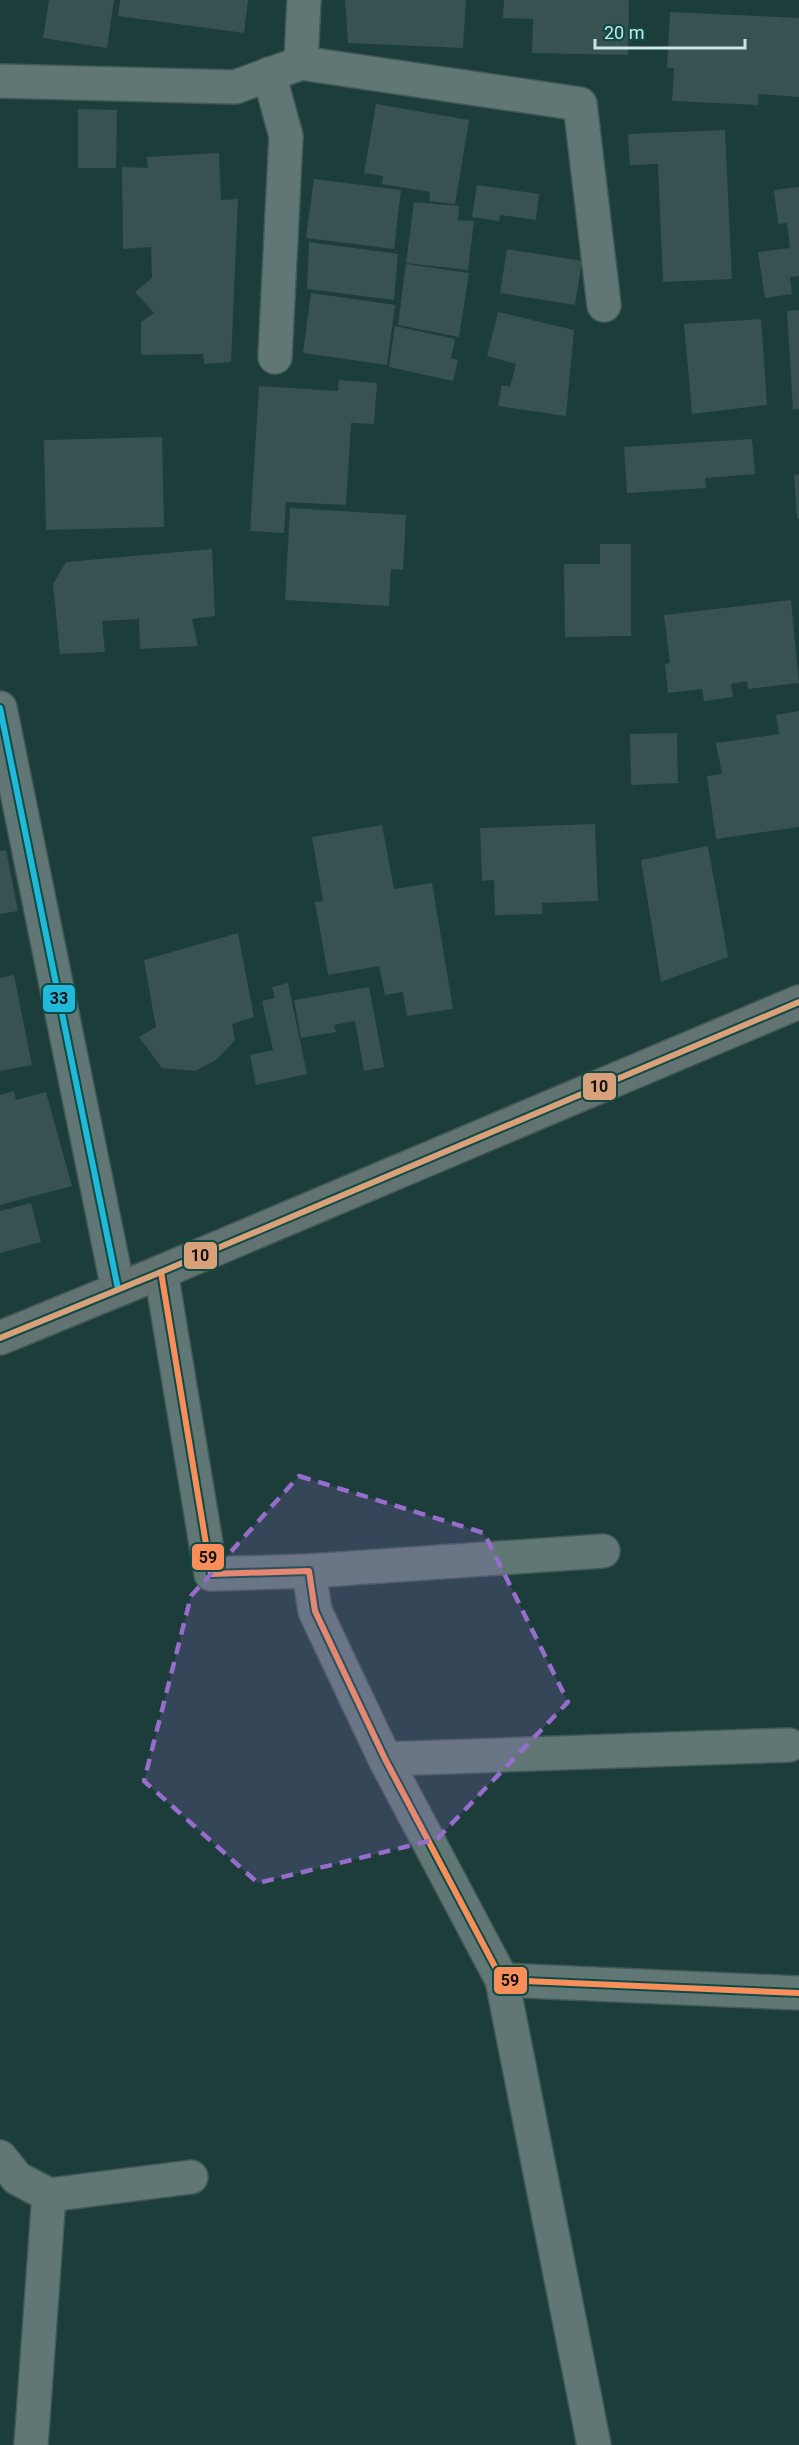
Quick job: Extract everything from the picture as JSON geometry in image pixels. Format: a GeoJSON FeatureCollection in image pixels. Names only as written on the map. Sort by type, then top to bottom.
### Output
{"type":"FeatureCollection","features":[{"type":"Feature","properties":{"kind":"main road"},"geometry":{"type":"LineString","coordinates":[[0,1338],[799,1002]]}},
{"type":"Feature","properties":{"kind":"street"},"geometry":{"type":"LineString","coordinates":[[302,63],[304,0]]}},
{"type":"Feature","properties":{"kind":"street"},"geometry":{"type":"LineString","coordinates":[[0,81],[235,87],[302,63],[580,104],[604,305]]}},
{"type":"Feature","properties":{"kind":"street"},"geometry":{"type":"LineString","coordinates":[[270,74],[286,136],[275,357]]}},
{"type":"Feature","properties":{"kind":"street"},"geometry":{"type":"LineString","coordinates":[[0,708],[118,1289]]}},
{"type":"Feature","properties":{"kind":"street"},"geometry":{"type":"LineString","coordinates":[[161,1272],[211,1574],[309,1571],[603,1551]]}},
{"type":"Feature","properties":{"kind":"street"},"geometry":{"type":"LineString","coordinates":[[309,1571],[315,1611],[385,1759],[502,1980],[594,2445]]}},
{"type":"Feature","properties":{"kind":"street"},"geometry":{"type":"LineString","coordinates":[[385,1759],[789,1745]]}},
{"type":"Feature","properties":{"kind":"street"},"geometry":{"type":"LineString","coordinates":[[502,1980],[799,1993]]}},
{"type":"Feature","properties":{"kind":"street"},"geometry":{"type":"LineString","coordinates":[[0,2157],[17,2178],[49,2195],[191,2177]]}},
{"type":"Feature","properties":{"kind":"street"},"geometry":{"type":"LineString","coordinates":[[31,2445],[49,2195]]}},
{"type":"Feature","properties":{"kind":"highlighted area"},"geometry":{"type":"Polygon","coordinates":[[[299,1476],[484,1533],[568,1702],[437,1839],[258,1883],[144,1781],[191,1596],[299,1476]]]}},
{"type":"Feature","properties":{"kind":"building"},"geometry":{"type":"Polygon","coordinates":[[[49,0],[114,0],[107,48],[43,38],[49,0]]]}},
{"type":"Feature","properties":{"kind":"building"},"geometry":{"type":"Polygon","coordinates":[[[120,0],[248,0],[244,33],[118,16],[120,0]]]}},
{"type":"Feature","properties":{"kind":"building"},"geometry":{"type":"Polygon","coordinates":[[[345,0],[466,0],[463,48],[348,43],[345,0]]]}},
{"type":"Feature","properties":{"kind":"building"},"geometry":{"type":"Polygon","coordinates":[[[504,0],[629,0],[628,55],[532,53],[533,19],[503,18],[504,0]]]}},
{"type":"Feature","properties":{"kind":"building"},"geometry":{"type":"Polygon","coordinates":[[[670,12],[799,18],[799,97],[759,94],[758,105],[672,101],[674,68],[667,68],[670,12]]]}},
{"type":"Feature","properties":{"kind":"building"},"geometry":{"type":"Polygon","coordinates":[[[376,104],[469,120],[455,204],[429,201],[430,192],[382,184],[383,176],[364,173],[376,104]]]}},
{"type":"Feature","properties":{"kind":"building"},"geometry":{"type":"Polygon","coordinates":[[[78,109],[117,110],[116,168],[78,168],[78,109]]]}},
{"type":"Feature","properties":{"kind":"building"},"geometry":{"type":"Polygon","coordinates":[[[725,130],[732,279],[663,282],[658,164],[630,165],[628,134],[725,130]]]}},
{"type":"Feature","properties":{"kind":"building"},"geometry":{"type":"Polygon","coordinates":[[[219,153],[221,200],[238,199],[231,362],[204,364],[203,354],[141,355],[141,322],[154,313],[135,292],[152,278],[151,247],[123,249],[122,167],[148,168],[147,157],[219,153]]]}},
{"type":"Feature","properties":{"kind":"building"},"geometry":{"type":"Polygon","coordinates":[[[314,179],[401,190],[394,249],[306,238],[314,179]]]}},
{"type":"Feature","properties":{"kind":"building"},"geometry":{"type":"Polygon","coordinates":[[[477,185],[539,194],[536,220],[500,215],[499,221],[472,217],[477,185]]]}},
{"type":"Feature","properties":{"kind":"building"},"geometry":{"type":"Polygon","coordinates":[[[799,187],[799,276],[790,277],[792,294],[765,298],[758,252],[790,248],[787,223],[778,224],[774,190],[799,187]]]}},
{"type":"Feature","properties":{"kind":"building"},"geometry":{"type":"Polygon","coordinates":[[[414,202],[459,206],[458,220],[474,221],[468,270],[406,263],[414,202]]]}},
{"type":"Feature","properties":{"kind":"building"},"geometry":{"type":"Polygon","coordinates":[[[309,242],[398,254],[394,300],[307,289],[309,242]]]}},
{"type":"Feature","properties":{"kind":"building"},"geometry":{"type":"Polygon","coordinates":[[[507,249],[582,261],[575,305],[500,293],[507,249]]]}},
{"type":"Feature","properties":{"kind":"building"},"geometry":{"type":"Polygon","coordinates":[[[406,264],[469,273],[459,337],[398,325],[406,264]]]}},
{"type":"Feature","properties":{"kind":"building"},"geometry":{"type":"Polygon","coordinates":[[[311,293],[395,305],[387,365],[303,353],[311,293]]]}},
{"type":"Feature","properties":{"kind":"building"},"geometry":{"type":"Polygon","coordinates":[[[799,310],[799,409],[793,410],[787,311],[799,310]]]}},
{"type":"Feature","properties":{"kind":"building"},"geometry":{"type":"Polygon","coordinates":[[[498,312],[574,330],[566,416],[498,406],[502,385],[510,387],[516,364],[487,356],[498,312]]]}},
{"type":"Feature","properties":{"kind":"building"},"geometry":{"type":"Polygon","coordinates":[[[761,319],[767,405],[692,414],[684,324],[761,319]]]}},
{"type":"Feature","properties":{"kind":"building"},"geometry":{"type":"Polygon","coordinates":[[[395,326],[455,339],[451,358],[458,360],[453,381],[389,367],[395,326]]]}},
{"type":"Feature","properties":{"kind":"building"},"geometry":{"type":"Polygon","coordinates":[[[339,380],[377,383],[374,424],[351,423],[346,505],[286,502],[284,533],[250,531],[259,386],[338,391],[339,380]]]}},
{"type":"Feature","properties":{"kind":"building"},"geometry":{"type":"Polygon","coordinates":[[[162,437],[164,527],[46,530],[44,440],[162,437]]]}},
{"type":"Feature","properties":{"kind":"building"},"geometry":{"type":"Polygon","coordinates":[[[752,439],[755,474],[705,478],[706,488],[627,493],[624,447],[752,439]]]}},
{"type":"Feature","properties":{"kind":"building"},"geometry":{"type":"Polygon","coordinates":[[[799,474],[799,518],[797,519],[794,475],[799,474]]]}},
{"type":"Feature","properties":{"kind":"building"},"geometry":{"type":"Polygon","coordinates":[[[290,508],[406,515],[403,570],[391,569],[389,606],[285,600],[290,508]]]}},
{"type":"Feature","properties":{"kind":"building"},"geometry":{"type":"Polygon","coordinates":[[[600,544],[631,544],[631,636],[565,637],[564,564],[600,564],[600,544]]]}},
{"type":"Feature","properties":{"kind":"building"},"geometry":{"type":"Polygon","coordinates":[[[212,549],[215,616],[192,619],[198,646],[140,649],[139,619],[102,621],[105,652],[60,654],[53,584],[66,562],[212,549]]]}},
{"type":"Feature","properties":{"kind":"building"},"geometry":{"type":"Polygon","coordinates":[[[791,600],[799,683],[748,689],[747,681],[731,684],[733,697],[704,701],[702,689],[668,693],[665,664],[670,663],[664,615],[791,600]]]}},
{"type":"Feature","properties":{"kind":"building"},"geometry":{"type":"Polygon","coordinates":[[[799,711],[799,827],[716,839],[707,776],[722,774],[716,743],[779,734],[776,715],[799,711]]]}},
{"type":"Feature","properties":{"kind":"building"},"geometry":{"type":"Polygon","coordinates":[[[677,733],[678,783],[631,785],[630,734],[677,733]]]}},
{"type":"Feature","properties":{"kind":"building"},"geometry":{"type":"Polygon","coordinates":[[[595,824],[598,901],[542,903],[543,914],[495,915],[494,880],[482,881],[480,828],[595,824]]]}},
{"type":"Feature","properties":{"kind":"building"},"geometry":{"type":"Polygon","coordinates":[[[382,825],[394,889],[432,883],[453,1009],[407,1016],[403,992],[385,995],[379,966],[328,975],[315,902],[323,901],[312,837],[382,825]]]}},
{"type":"Feature","properties":{"kind":"building"},"geometry":{"type":"Polygon","coordinates":[[[708,846],[728,957],[661,982],[641,860],[708,846]]]}},
{"type":"Feature","properties":{"kind":"building"},"geometry":{"type":"Polygon","coordinates":[[[6,850],[18,911],[0,914],[0,851],[6,850]]]}},
{"type":"Feature","properties":{"kind":"building"},"geometry":{"type":"Polygon","coordinates":[[[238,933],[254,1017],[232,1024],[235,1040],[216,1060],[195,1071],[162,1068],[139,1037],[156,1027],[144,960],[238,933]]]}},
{"type":"Feature","properties":{"kind":"building"},"geometry":{"type":"Polygon","coordinates":[[[14,975],[32,1065],[0,1071],[0,978],[14,975]]]}},
{"type":"Feature","properties":{"kind":"building"},"geometry":{"type":"Polygon","coordinates":[[[288,983],[307,1074],[256,1085],[250,1055],[273,1050],[262,1001],[275,998],[272,987],[288,983]]]}},
{"type":"Feature","properties":{"kind":"building"},"geometry":{"type":"Polygon","coordinates":[[[369,987],[384,1067],[364,1071],[355,1021],[334,1025],[336,1032],[301,1038],[294,1000],[369,987]]]}},
{"type":"Feature","properties":{"kind":"building"},"geometry":{"type":"Polygon","coordinates":[[[14,1091],[16,1100],[46,1092],[72,1186],[0,1205],[0,1095],[14,1091]]]}},
{"type":"Feature","properties":{"kind":"building"},"geometry":{"type":"Polygon","coordinates":[[[31,1203],[41,1242],[0,1253],[0,1211],[31,1203]]]}},
{"type":"Feature","properties":{"kind":"transit line","name":"33"},"geometry":{"type":"LineString","coordinates":[[0,708],[118,1289]]}},
{"type":"Feature","properties":{"kind":"transit line","name":"10"},"geometry":{"type":"LineString","coordinates":[[0,1338],[799,1002]]}},
{"type":"Feature","properties":{"kind":"transit line","name":"59"},"geometry":{"type":"LineString","coordinates":[[161,1272],[211,1574],[309,1571],[315,1611],[385,1759],[502,1980],[799,1993]]}}]}
